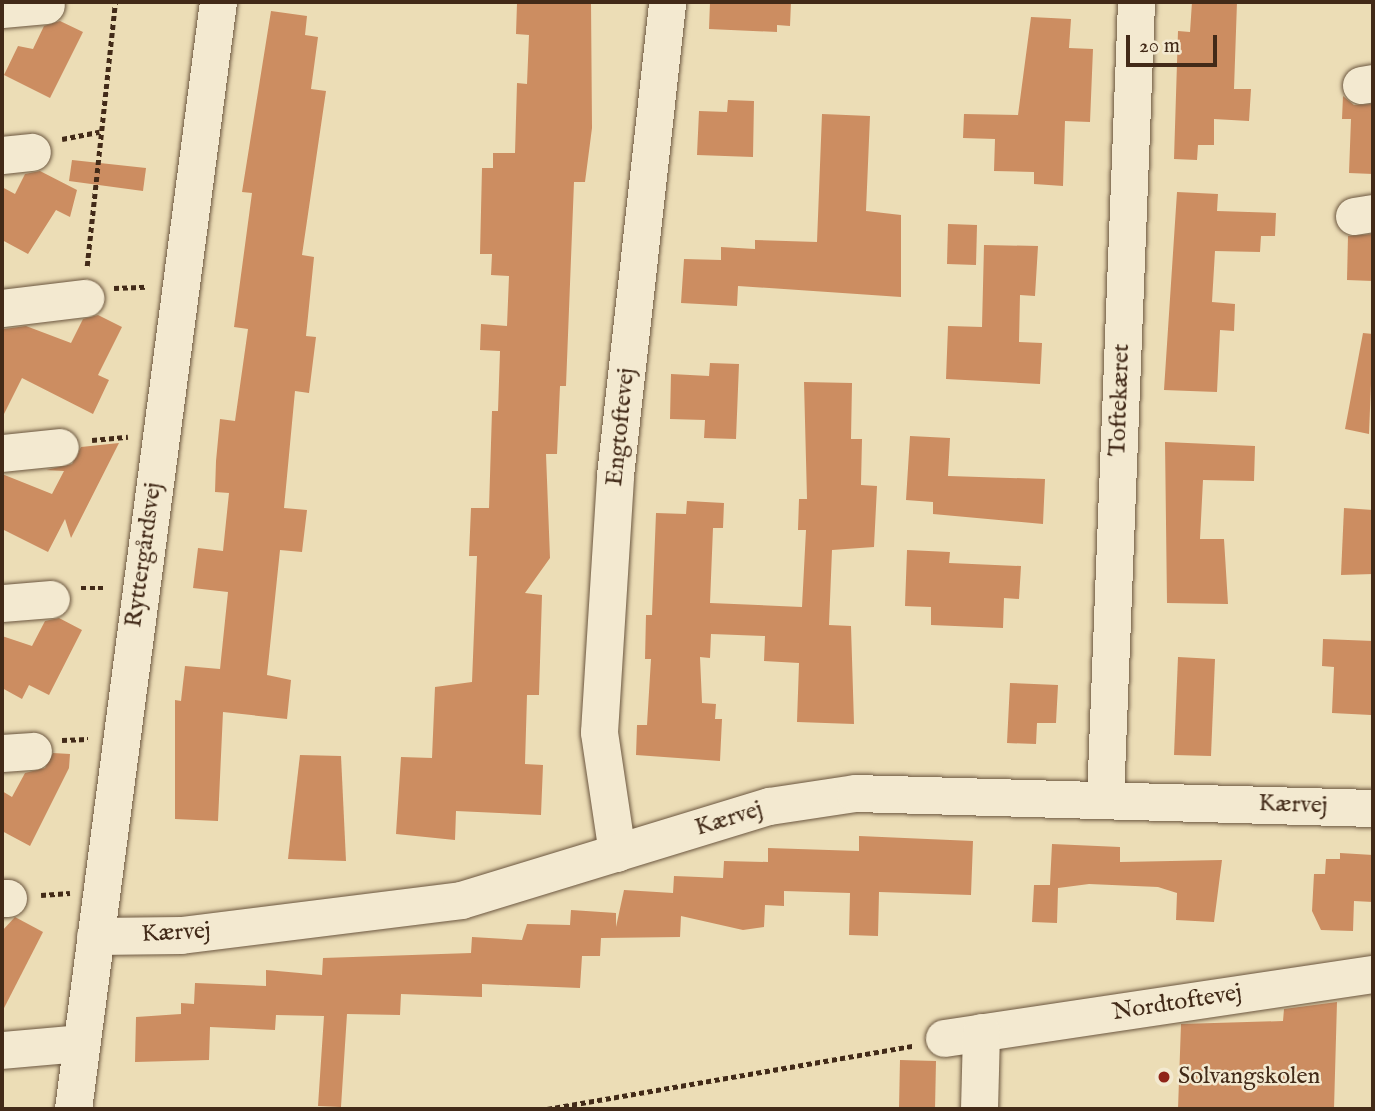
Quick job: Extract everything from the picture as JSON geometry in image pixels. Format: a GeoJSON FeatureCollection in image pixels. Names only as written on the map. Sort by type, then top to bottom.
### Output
{"type":"FeatureCollection","features":[{"type":"Feature","properties":{"kind":"street","name":"Ryttergårdsvej"},"geometry":{"type":"LineString","coordinates":[[73,1109],[218,2]]}},
{"type":"Feature","properties":{"kind":"street","name":"Engtoftevej"},"geometry":{"type":"LineString","coordinates":[[617,853],[599,732],[615,475],[667,2]]}},
{"type":"Feature","properties":{"kind":"street","name":"Toftekæret"},"geometry":{"type":"LineString","coordinates":[[1105,799],[1136,2]]}},
{"type":"Feature","properties":{"kind":"street"},"geometry":{"type":"LineString","coordinates":[[2,9],[46,5]]}},
{"type":"Feature","properties":{"kind":"street"},"geometry":{"type":"LineString","coordinates":[[2,308],[85,298]]}},
{"type":"Feature","properties":{"kind":"street"},"geometry":{"type":"LineString","coordinates":[[2,453],[60,447]]}},
{"type":"Feature","properties":{"kind":"street"},"geometry":{"type":"LineString","coordinates":[[2,603],[51,599]]}},
{"type":"Feature","properties":{"kind":"street","name":"Kærvej"},"geometry":{"type":"LineString","coordinates":[[95,936],[181,935],[461,900],[769,806],[855,793],[1373,808]]}},
{"type":"Feature","properties":{"kind":"street","name":"Nordtoftevej"},"geometry":{"type":"LineString","coordinates":[[944,1038],[1373,974]]}},
{"type":"Feature","properties":{"kind":"street"},"geometry":{"type":"LineString","coordinates":[[979,1109],[981,1032]]}},
{"type":"Feature","properties":{"kind":"street"},"geometry":{"type":"LineString","coordinates":[[2,1050],[81,1044]]}},
{"type":"Feature","properties":{"kind":"path"},"geometry":{"type":"LineString","coordinates":[[85,298],[115,2]]}},
{"type":"Feature","properties":{"kind":"path"},"geometry":{"type":"LineString","coordinates":[[85,298],[96,289],[180,285]]}},
{"type":"Feature","properties":{"kind":"path"},"geometry":{"type":"LineString","coordinates":[[60,447],[161,434]]}},
{"type":"Feature","properties":{"kind":"path"},"geometry":{"type":"LineString","coordinates":[[51,599],[77,588],[140,589]]}},
{"type":"Feature","properties":{"kind":"path"},"geometry":{"type":"LineString","coordinates":[[17,752],[48,741],[120,738]]}},
{"type":"Feature","properties":{"kind":"path"},"geometry":{"type":"LineString","coordinates":[[5,898],[101,891]]}},
{"type":"Feature","properties":{"kind":"path"},"geometry":{"type":"LineString","coordinates":[[547,1109],[881,1054],[944,1038]]}},
{"type":"Feature","properties":{"kind":"building"},"geometry":{"type":"Polygon","coordinates":[[[591,2],[592,128],[585,182],[574,182],[566,386],[560,386],[557,454],[546,454],[550,558],[525,593],[542,595],[539,695],[527,695],[525,764],[543,765],[541,815],[456,811],[455,840],[396,834],[401,757],[432,758],[435,687],[472,682],[477,556],[469,556],[471,508],[489,508],[492,411],[498,411],[500,351],[480,350],[481,324],[507,326],[509,276],[491,275],[492,254],[480,254],[482,168],[493,168],[493,153],[515,153],[517,83],[527,84],[529,35],[516,34],[517,3],[591,2]]]}},
{"type":"Feature","properties":{"kind":"building"},"geometry":{"type":"Polygon","coordinates":[[[710,2],[791,2],[790,26],[777,25],[777,32],[709,29],[710,2]]]}},
{"type":"Feature","properties":{"kind":"building"},"geometry":{"type":"Polygon","coordinates":[[[1192,2],[1237,2],[1234,89],[1251,89],[1249,121],[1214,119],[1214,145],[1198,145],[1197,160],[1174,159],[1178,31],[1190,32],[1192,2]]]}},
{"type":"Feature","properties":{"kind":"building"},"geometry":{"type":"Polygon","coordinates":[[[271,11],[307,16],[305,35],[318,37],[311,89],[326,91],[302,255],[314,257],[306,336],[316,337],[309,393],[295,391],[284,508],[307,510],[302,552],[280,550],[267,675],[291,680],[287,719],[223,712],[218,821],[175,819],[175,700],[181,701],[185,666],[220,669],[228,592],[193,588],[198,548],[223,551],[229,493],[215,492],[216,461],[220,419],[235,421],[248,329],[234,327],[252,193],[242,192],[271,11]]]}},
{"type":"Feature","properties":{"kind":"building"},"geometry":{"type":"Polygon","coordinates":[[[1031,17],[1071,19],[1069,48],[1093,49],[1090,122],[1065,121],[1063,186],[1034,184],[1034,172],[994,171],[995,139],[963,138],[964,114],[1018,115],[1031,17]]]}},
{"type":"Feature","properties":{"kind":"building"},"geometry":{"type":"Polygon","coordinates":[[[60,21],[83,32],[50,98],[4,75],[18,46],[33,49],[44,26],[60,21]]]}},
{"type":"Feature","properties":{"kind":"building"},"geometry":{"type":"Polygon","coordinates":[[[1343,96],[1354,105],[1373,104],[1373,174],[1349,173],[1351,119],[1342,119],[1343,96]]]}},
{"type":"Feature","properties":{"kind":"building"},"geometry":{"type":"Polygon","coordinates":[[[728,100],[754,101],[753,157],[697,155],[699,111],[727,112],[728,100]]]}},
{"type":"Feature","properties":{"kind":"building"},"geometry":{"type":"Polygon","coordinates":[[[822,114],[870,116],[866,211],[901,215],[901,297],[738,286],[737,306],[681,303],[684,259],[721,260],[721,247],[755,249],[755,240],[817,242],[822,114]]]}},
{"type":"Feature","properties":{"kind":"building"},"geometry":{"type":"Polygon","coordinates":[[[72,160],[146,168],[143,191],[69,181],[72,160]]]}},
{"type":"Feature","properties":{"kind":"building"},"geometry":{"type":"Polygon","coordinates":[[[40,171],[77,190],[70,217],[56,210],[28,254],[2,240],[2,187],[15,194],[25,174],[40,171]]]}},
{"type":"Feature","properties":{"kind":"building"},"geometry":{"type":"Polygon","coordinates":[[[1177,192],[1218,194],[1217,211],[1276,213],[1275,236],[1261,236],[1260,252],[1215,251],[1212,302],[1235,304],[1234,331],[1220,330],[1217,392],[1164,390],[1177,192]]]}},
{"type":"Feature","properties":{"kind":"building"},"geometry":{"type":"Polygon","coordinates":[[[948,224],[977,225],[976,265],[947,264],[948,224]]]}},
{"type":"Feature","properties":{"kind":"building"},"geometry":{"type":"Polygon","coordinates":[[[1373,234],[1373,281],[1347,280],[1348,236],[1373,234]]]}},
{"type":"Feature","properties":{"kind":"building"},"geometry":{"type":"Polygon","coordinates":[[[984,245],[1038,246],[1035,296],[1020,295],[1019,342],[1042,343],[1040,384],[946,379],[948,326],[982,327],[984,245]]]}},
{"type":"Feature","properties":{"kind":"building"},"geometry":{"type":"Polygon","coordinates":[[[98,315],[122,327],[98,375],[109,380],[93,414],[22,378],[2,418],[4,329],[26,326],[71,343],[83,319],[98,315]]]}},
{"type":"Feature","properties":{"kind":"building"},"geometry":{"type":"Polygon","coordinates":[[[1363,333],[1373,334],[1369,434],[1345,429],[1363,333]]]}},
{"type":"Feature","properties":{"kind":"building"},"geometry":{"type":"Polygon","coordinates":[[[710,363],[739,364],[736,439],[704,438],[705,420],[670,419],[671,374],[709,376],[710,363]]]}},
{"type":"Feature","properties":{"kind":"building"},"geometry":{"type":"Polygon","coordinates":[[[804,382],[852,383],[851,439],[862,439],[861,485],[877,486],[874,547],[832,550],[829,625],[851,626],[854,724],[797,722],[799,663],[764,661],[765,636],[711,634],[710,658],[700,657],[702,703],[716,704],[715,719],[722,719],[720,761],[636,755],[637,725],[647,725],[651,659],[645,659],[646,615],[652,615],[656,513],[686,514],[687,501],[724,503],[723,528],[713,528],[710,603],[802,607],[806,530],[798,530],[799,499],[807,499],[804,382]]]}},
{"type":"Feature","properties":{"kind":"building"},"geometry":{"type":"Polygon","coordinates":[[[910,436],[950,438],[948,476],[1045,479],[1043,524],[933,514],[933,502],[906,500],[910,436]]]}},
{"type":"Feature","properties":{"kind":"building"},"geometry":{"type":"Polygon","coordinates":[[[1165,442],[1255,446],[1254,481],[1203,480],[1200,539],[1224,539],[1228,604],[1167,603],[1165,442]]]}},
{"type":"Feature","properties":{"kind":"building"},"geometry":{"type":"Polygon","coordinates":[[[119,443],[71,538],[65,519],[48,552],[2,529],[2,474],[52,494],[64,471],[46,470],[72,464],[81,447],[119,443]]]}},
{"type":"Feature","properties":{"kind":"building"},"geometry":{"type":"Polygon","coordinates":[[[1344,508],[1373,510],[1373,574],[1341,575],[1344,508]]]}},
{"type":"Feature","properties":{"kind":"building"},"geometry":{"type":"Polygon","coordinates":[[[907,550],[950,552],[949,563],[1021,566],[1019,599],[1004,598],[1003,628],[931,625],[931,607],[905,606],[907,550]]]}},
{"type":"Feature","properties":{"kind":"building"},"geometry":{"type":"Polygon","coordinates":[[[59,618],[82,630],[49,695],[29,685],[22,699],[2,688],[2,636],[32,646],[45,621],[59,618]]]}},
{"type":"Feature","properties":{"kind":"building"},"geometry":{"type":"Polygon","coordinates":[[[1323,639],[1373,641],[1371,715],[1332,713],[1334,667],[1322,666],[1323,639]]]}},
{"type":"Feature","properties":{"kind":"building"},"geometry":{"type":"Polygon","coordinates":[[[1178,657],[1215,659],[1211,756],[1174,755],[1178,657]]]}},
{"type":"Feature","properties":{"kind":"building"},"geometry":{"type":"Polygon","coordinates":[[[1010,683],[1058,685],[1056,723],[1037,723],[1036,744],[1007,743],[1010,683]]]}},
{"type":"Feature","properties":{"kind":"building"},"geometry":{"type":"Polygon","coordinates":[[[53,753],[70,754],[69,768],[30,846],[2,831],[2,791],[12,797],[25,773],[45,768],[53,753]]]}},
{"type":"Feature","properties":{"kind":"building"},"geometry":{"type":"Polygon","coordinates":[[[300,755],[341,756],[346,861],[288,859],[300,755]]]}},
{"type":"Feature","properties":{"kind":"building"},"geometry":{"type":"Polygon","coordinates":[[[859,836],[973,841],[971,895],[879,892],[878,936],[849,935],[850,893],[784,891],[784,906],[765,905],[764,927],[743,930],[681,916],[680,937],[601,938],[600,956],[582,956],[580,988],[482,984],[482,997],[401,994],[400,1015],[347,1014],[341,1107],[318,1106],[324,1016],[276,1015],[275,1030],[210,1027],[209,1060],[135,1062],[136,1017],[181,1014],[181,1003],[194,1004],[195,983],[266,986],[266,970],[322,975],[323,958],[471,953],[472,937],[522,940],[527,924],[570,925],[571,910],[616,913],[616,927],[624,890],[673,893],[674,876],[723,878],[724,861],[768,862],[768,848],[859,851],[859,836]]]}},
{"type":"Feature","properties":{"kind":"building"},"geometry":{"type":"Polygon","coordinates":[[[1052,844],[1120,847],[1120,862],[1222,860],[1214,922],[1176,920],[1177,893],[1158,887],[1089,884],[1058,888],[1057,923],[1032,922],[1034,885],[1050,885],[1052,844]]]}},
{"type":"Feature","properties":{"kind":"building"},"geometry":{"type":"Polygon","coordinates":[[[1340,853],[1373,855],[1373,902],[1354,901],[1353,931],[1321,930],[1312,911],[1314,874],[1325,874],[1326,859],[1340,859],[1340,853]]]}},
{"type":"Feature","properties":{"kind":"building"},"geometry":{"type":"Polygon","coordinates":[[[15,917],[43,932],[2,1012],[2,931],[15,917]]]}},
{"type":"Feature","properties":{"kind":"building"},"geometry":{"type":"Polygon","coordinates":[[[1337,1002],[1334,1109],[1178,1109],[1181,1024],[1283,1021],[1284,1009],[1337,1002]]]}},
{"type":"Feature","properties":{"kind":"building"},"geometry":{"type":"Polygon","coordinates":[[[900,1060],[936,1061],[935,1109],[899,1109],[900,1060]]]}},
{"type":"Feature","properties":{"kind":"place","name":"Solvangskolen"},"geometry":{"type":"Point","coordinates":[1164,1077]}}]}
